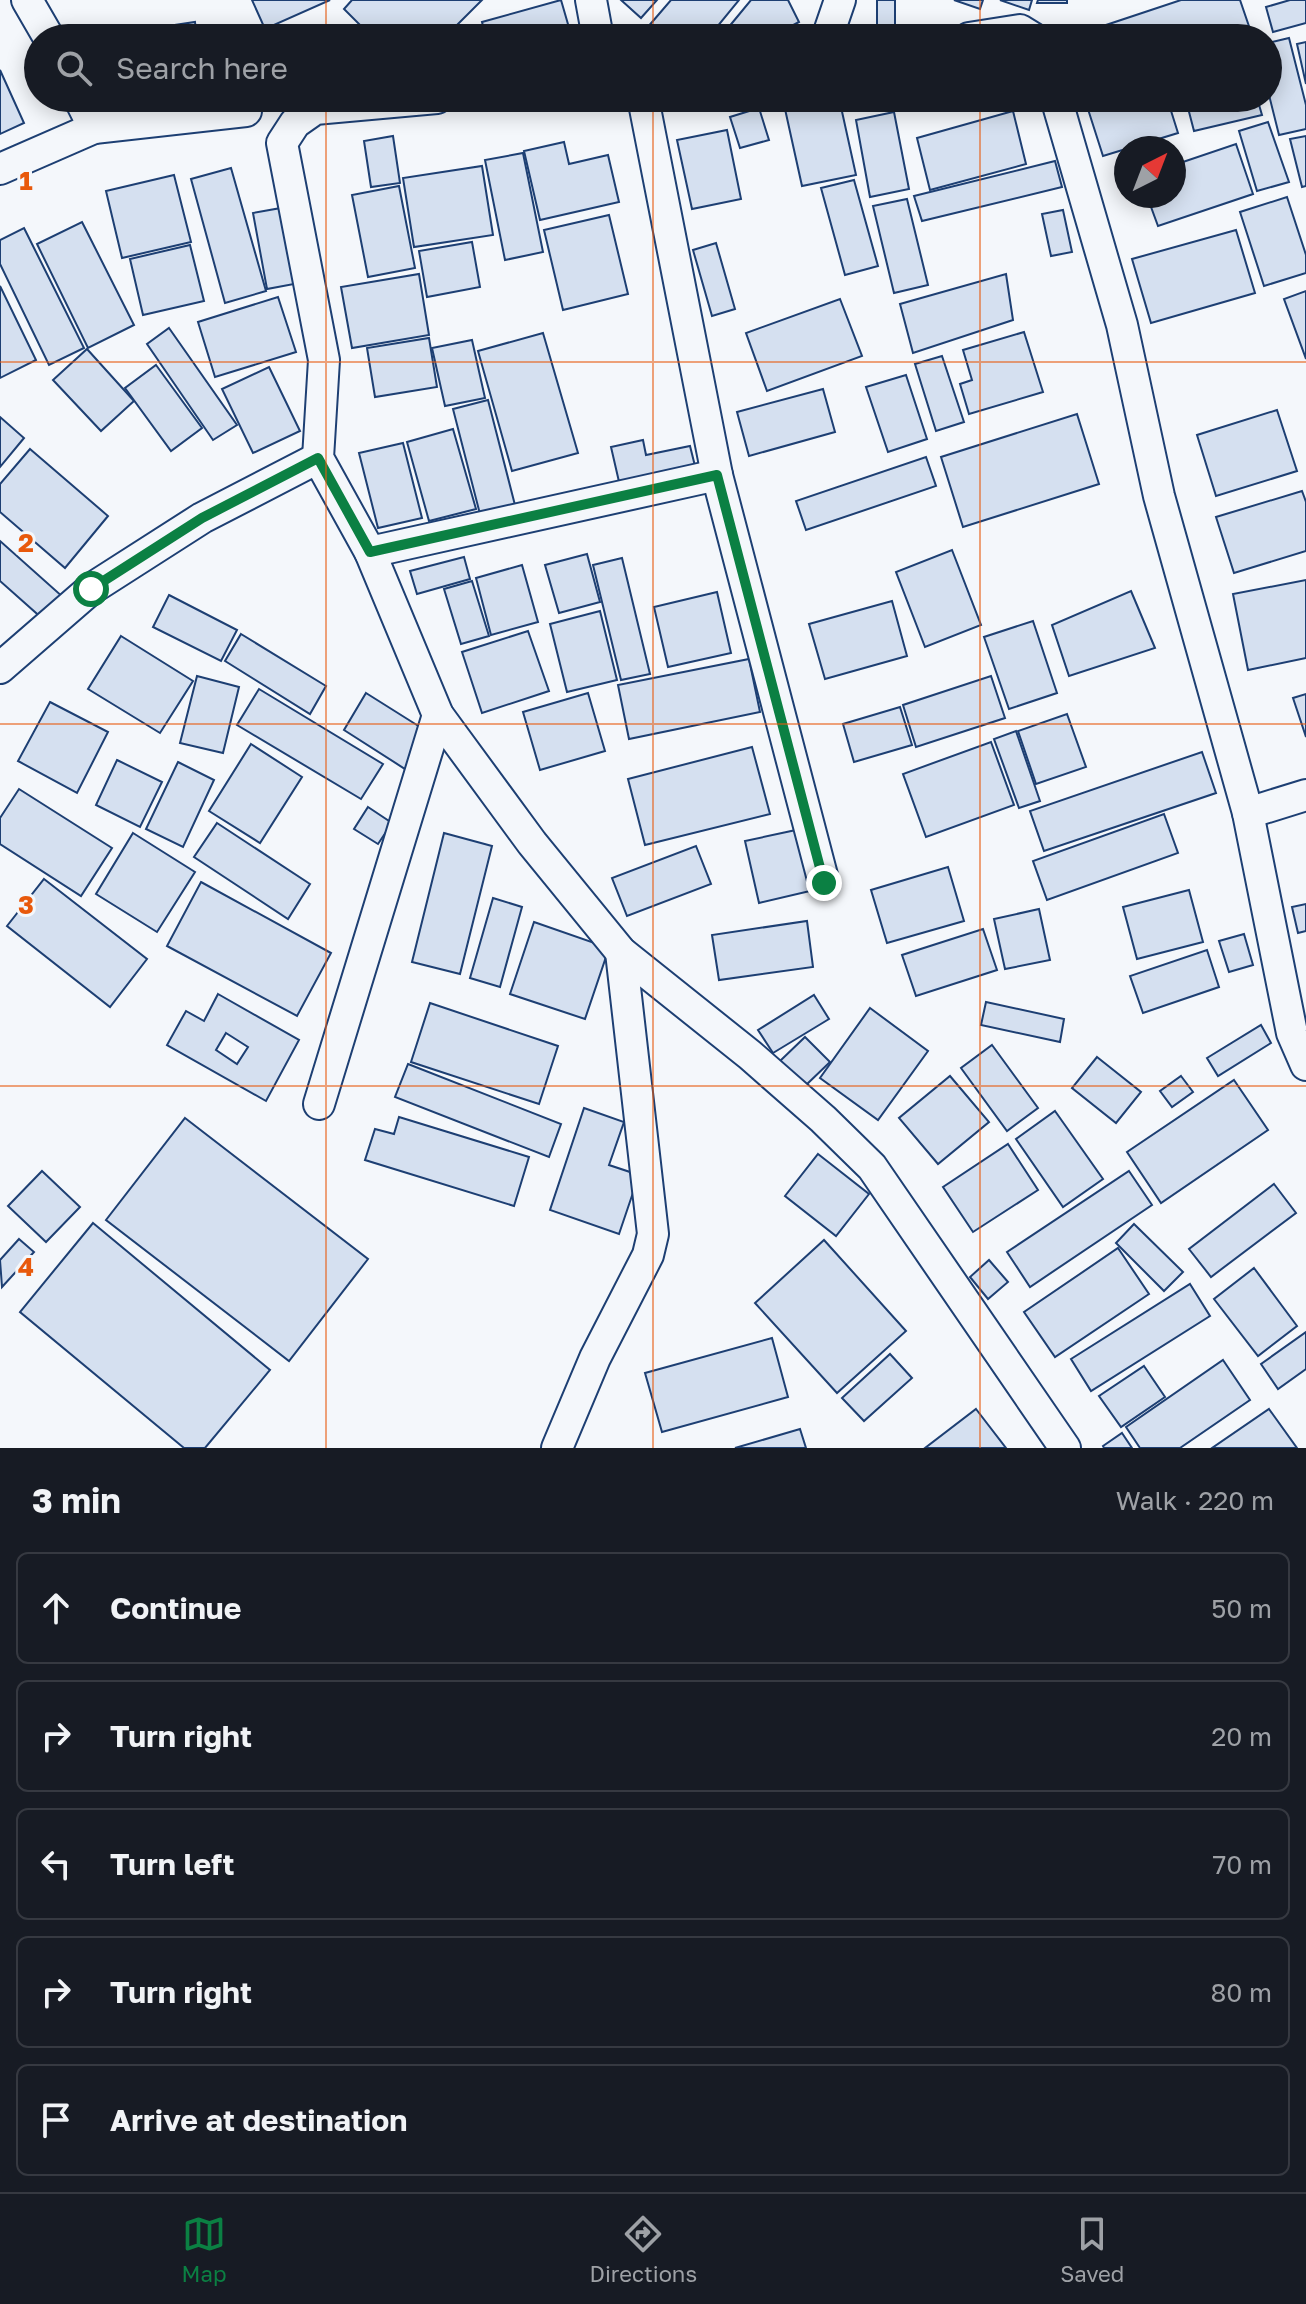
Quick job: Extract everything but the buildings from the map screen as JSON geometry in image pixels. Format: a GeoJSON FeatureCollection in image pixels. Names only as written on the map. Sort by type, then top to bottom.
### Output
{"type":"FeatureCollection","features":[{"type":"Feature","properties":{"kind":"street"},"geometry":{"type":"LineString","coordinates":[[27,0],[41,24]]}},
{"type":"Feature","properties":{"kind":"street"},"geometry":{"type":"LineString","coordinates":[[591,0],[595,24]]}},
{"type":"Feature","properties":{"kind":"street"},"geometry":{"type":"LineString","coordinates":[[832,24],[840,0]]}},
{"type":"Feature","properties":{"kind":"street"},"geometry":{"type":"LineString","coordinates":[[86,112],[94,128]]}},
{"type":"Feature","properties":{"kind":"street"},"geometry":{"type":"LineString","coordinates":[[0,169],[94,128],[237,112]]}},
{"type":"Feature","properties":{"kind":"street"},"geometry":{"type":"LineString","coordinates":[[311,112],[295,123],[282,143],[324,360],[318,458],[370,552],[438,715],[532,843],[621,952],[760,1064],[872,1167],[1065,1448]]}},
{"type":"Feature","properties":{"kind":"street"},"geometry":{"type":"LineString","coordinates":[[646,112],[717,475],[824,883]]}},
{"type":"Feature","properties":{"kind":"street"},"geometry":{"type":"LineString","coordinates":[[1060,112],[1122,325],[1159,496],[1248,813],[1292,1033],[1306,1065]]}},
{"type":"Feature","properties":{"kind":"street"},"geometry":{"type":"LineString","coordinates":[[0,668],[91,589],[202,518],[318,458]]}},
{"type":"Feature","properties":{"kind":"street"},"geometry":{"type":"LineString","coordinates":[[370,552],[717,475]]}},
{"type":"Feature","properties":{"kind":"street"},"geometry":{"type":"LineString","coordinates":[[319,1104],[438,715]]}},
{"type":"Feature","properties":{"kind":"street"},"geometry":{"type":"LineString","coordinates":[[1248,813],[1306,795]]}},
{"type":"Feature","properties":{"kind":"street"},"geometry":{"type":"LineString","coordinates":[[557,1448],[595,1358],[648,1255],[653,1234],[621,952]]}},
{"type":"Feature","properties":{"kind":"route"},"geometry":{"type":"LineString","coordinates":[[91,589],[202,518],[318,458],[370,552],[717,475],[824,883]]}}]}
